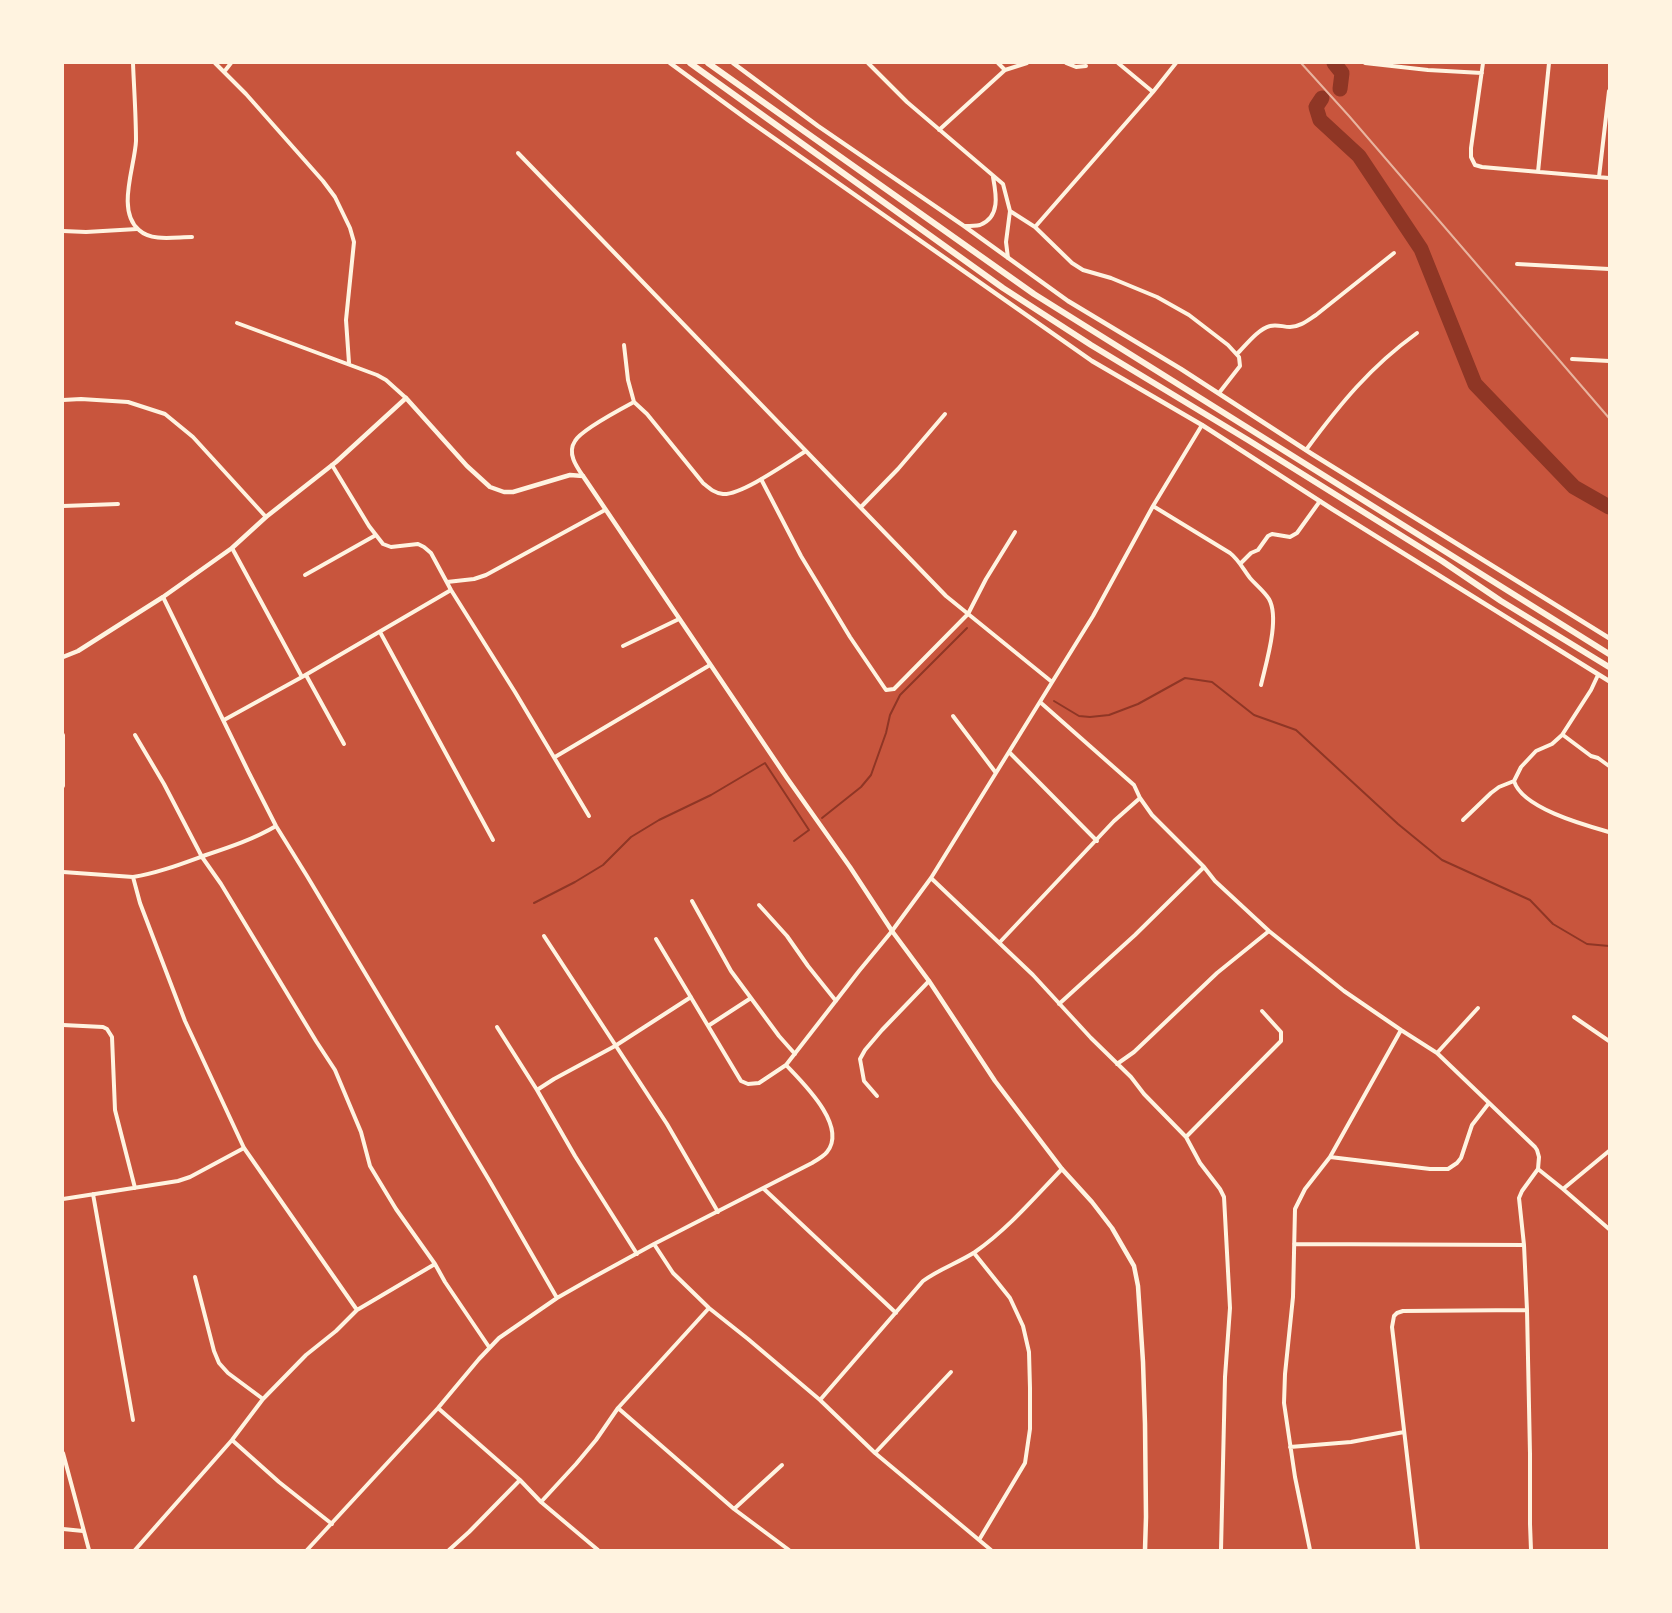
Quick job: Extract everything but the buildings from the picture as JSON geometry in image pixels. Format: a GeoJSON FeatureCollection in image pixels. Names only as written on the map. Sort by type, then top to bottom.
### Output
{"type":"FeatureCollection","features":[{"type":"Feature","properties":{"kind":"highway"},"geometry":{"type":"LineString","coordinates":[[690,63],[1003,288],[1609,667]]}},
{"type":"Feature","properties":{"kind":"highway"},"geometry":{"type":"LineString","coordinates":[[708,63],[1000,272],[1609,654]]}},
{"type":"Feature","properties":{"kind":"main road"},"geometry":{"type":"LineString","coordinates":[[670,63],[1092,361],[1202,425],[1609,681]]}},
{"type":"Feature","properties":{"kind":"main road"},"geometry":{"type":"LineString","coordinates":[[733,63],[818,126],[964,226],[1068,301],[1609,638]]}},
{"type":"Feature","properties":{"kind":"main road"},"geometry":{"type":"LineString","coordinates":[[63,657],[78,651],[164,597],[232,548],[266,517],[332,465],[406,398],[467,466],[490,487],[504,492],[513,492],[570,475],[583,476],[976,1052],[1062,1169],[1112,1228],[1134,1266],[1145,1414],[1145,1550]]}},
{"type":"Feature","properties":{"kind":"street"},"geometry":{"type":"LineString","coordinates":[[132,63],[136,143],[128,186],[131,219],[137,229],[146,235],[160,238],[192,237]]}},
{"type":"Feature","properties":{"kind":"street"},"geometry":{"type":"LineString","coordinates":[[215,63],[246,94],[323,181],[335,197],[350,228],[354,242],[346,320],[349,363]]}},
{"type":"Feature","properties":{"kind":"street"},"geometry":{"type":"LineString","coordinates":[[224,72],[231,63]]}},
{"type":"Feature","properties":{"kind":"street"},"geometry":{"type":"LineString","coordinates":[[868,63],[907,102],[1003,184],[1010,211],[1006,242],[1008,259]]}},
{"type":"Feature","properties":{"kind":"street"},"geometry":{"type":"LineString","coordinates":[[998,63],[1005,70]]}},
{"type":"Feature","properties":{"kind":"street"},"geometry":{"type":"LineString","coordinates":[[939,130],[1005,70],[1027,63]]}},
{"type":"Feature","properties":{"kind":"street"},"geometry":{"type":"LineString","coordinates":[[1066,63],[1076,67],[1086,66]]}},
{"type":"Feature","properties":{"kind":"street"},"geometry":{"type":"LineString","coordinates":[[1118,63],[1153,92]]}},
{"type":"Feature","properties":{"kind":"street"},"geometry":{"type":"LineString","coordinates":[[1035,227],[1176,63]]}},
{"type":"Feature","properties":{"kind":"street"},"geometry":{"type":"LineString","coordinates":[[1365,63],[1428,70],[1482,72]]}},
{"type":"Feature","properties":{"kind":"street"},"geometry":{"type":"LineString","coordinates":[[1483,63],[1471,148],[1471,157],[1475,165],[1609,178]]}},
{"type":"Feature","properties":{"kind":"street"},"geometry":{"type":"LineString","coordinates":[[1538,172],[1549,63]]}},
{"type":"Feature","properties":{"kind":"street"},"geometry":{"type":"LineString","coordinates":[[1599,177],[1609,91]]}},
{"type":"Feature","properties":{"kind":"street"},"geometry":{"type":"LineString","coordinates":[[518,153],[946,596],[1052,682]]}},
{"type":"Feature","properties":{"kind":"street"},"geometry":{"type":"LineString","coordinates":[[964,226],[980,225],[994,211],[997,202],[993,176]]}},
{"type":"Feature","properties":{"kind":"street"},"geometry":{"type":"LineString","coordinates":[[1010,211],[1035,227],[1072,263],[1083,270],[1111,278],[1157,297],[1189,315],[1228,345],[1240,360],[1239,369],[1219,393]]}},
{"type":"Feature","properties":{"kind":"street"},"geometry":{"type":"LineString","coordinates":[[63,231],[137,229]]}},
{"type":"Feature","properties":{"kind":"street"},"geometry":{"type":"LineString","coordinates":[[1237,354],[1270,326],[1294,327],[1304,323],[1394,253]]}},
{"type":"Feature","properties":{"kind":"street"},"geometry":{"type":"LineString","coordinates":[[1517,264],[1609,269]]}},
{"type":"Feature","properties":{"kind":"street"},"geometry":{"type":"LineString","coordinates":[[237,323],[349,363],[386,380],[406,398]]}},
{"type":"Feature","properties":{"kind":"street"},"geometry":{"type":"LineString","coordinates":[[1306,450],[1349,394],[1379,364],[1417,333]]}},
{"type":"Feature","properties":{"kind":"street"},"geometry":{"type":"LineString","coordinates":[[624,345],[628,380],[634,402],[647,414],[703,483],[714,492],[724,494],[743,489],[806,451]]}},
{"type":"Feature","properties":{"kind":"street"},"geometry":{"type":"LineString","coordinates":[[1572,358],[1609,361]]}},
{"type":"Feature","properties":{"kind":"street"},"geometry":{"type":"LineString","coordinates":[[63,400],[128,402],[165,414],[193,437],[266,517]]}},
{"type":"Feature","properties":{"kind":"street"},"geometry":{"type":"LineString","coordinates":[[583,476],[573,462],[574,441],[586,431],[634,402]]}},
{"type":"Feature","properties":{"kind":"street"},"geometry":{"type":"LineString","coordinates":[[861,507],[945,414]]}},
{"type":"Feature","properties":{"kind":"street"},"geometry":{"type":"LineString","coordinates":[[656,939],[741,1081],[748,1084],[759,1083],[786,1065],[932,878],[1093,616],[1153,506],[1202,425]]}},
{"type":"Feature","properties":{"kind":"street"},"geometry":{"type":"LineString","coordinates":[[332,465],[383,544],[392,547],[413,544],[424,547],[431,553],[589,816]]}},
{"type":"Feature","properties":{"kind":"street"},"geometry":{"type":"LineString","coordinates":[[761,478],[801,556],[886,690],[894,689],[968,614],[986,579],[1016,532]]}},
{"type":"Feature","properties":{"kind":"street"},"geometry":{"type":"LineString","coordinates":[[1240,564],[1251,553],[1257,551],[1264,539],[1270,535],[1290,537],[1297,533],[1320,501]]}},
{"type":"Feature","properties":{"kind":"street"},"geometry":{"type":"LineString","coordinates":[[63,507],[118,504]]}},
{"type":"Feature","properties":{"kind":"street"},"geometry":{"type":"LineString","coordinates":[[1153,506],[1235,556],[1268,598],[1273,609],[1274,622],[1262,685]]}},
{"type":"Feature","properties":{"kind":"street"},"geometry":{"type":"LineString","coordinates":[[447,582],[474,579],[486,575],[605,510]]}},
{"type":"Feature","properties":{"kind":"street"},"geometry":{"type":"LineString","coordinates":[[305,575],[376,535]]}},
{"type":"Feature","properties":{"kind":"street"},"geometry":{"type":"LineString","coordinates":[[232,548],[344,744]]}},
{"type":"Feature","properties":{"kind":"street"},"geometry":{"type":"LineString","coordinates":[[224,720],[452,590]]}},
{"type":"Feature","properties":{"kind":"street"},"geometry":{"type":"LineString","coordinates":[[164,597],[276,826],[489,1180],[557,1298]]}},
{"type":"Feature","properties":{"kind":"street"},"geometry":{"type":"LineString","coordinates":[[623,646],[679,619]]}},
{"type":"Feature","properties":{"kind":"street"},"geometry":{"type":"LineString","coordinates":[[380,632],[493,840]]}},
{"type":"Feature","properties":{"kind":"street"},"geometry":{"type":"LineString","coordinates":[[555,757],[710,665]]}},
{"type":"Feature","properties":{"kind":"street"},"geometry":{"type":"LineString","coordinates":[[1463,820],[1491,793],[1514,781],[1521,768],[1536,751],[1552,744],[1562,735],[1598,675]]}},
{"type":"Feature","properties":{"kind":"street"},"geometry":{"type":"LineString","coordinates":[[1040,702],[1134,785],[1152,815],[1215,881],[1269,931],[1344,991],[1437,1053],[1537,1150],[1538,1169],[1519,1198],[1527,1310],[1532,1550]]}},
{"type":"Feature","properties":{"kind":"street"},"geometry":{"type":"LineString","coordinates":[[953,716],[996,773]]}},
{"type":"Feature","properties":{"kind":"street"},"geometry":{"type":"LineString","coordinates":[[63,735],[63,786]]}},
{"type":"Feature","properties":{"kind":"street"},"geometry":{"type":"LineString","coordinates":[[135,735],[156,768],[202,856],[335,1070],[361,1132],[370,1166],[396,1209],[489,1347]]}},
{"type":"Feature","properties":{"kind":"street"},"geometry":{"type":"LineString","coordinates":[[1562,735],[1609,766]]}},
{"type":"Feature","properties":{"kind":"street"},"geometry":{"type":"LineString","coordinates":[[1009,752],[1097,841]]}},
{"type":"Feature","properties":{"kind":"street"},"geometry":{"type":"LineString","coordinates":[[1514,781],[1522,793],[1540,807],[1609,832]]}},
{"type":"Feature","properties":{"kind":"street"},"geometry":{"type":"LineString","coordinates":[[1000,942],[1122,813],[1140,798]]}},
{"type":"Feature","properties":{"kind":"street"},"geometry":{"type":"LineString","coordinates":[[63,872],[133,877],[156,873],[258,836],[276,826]]}},
{"type":"Feature","properties":{"kind":"street"},"geometry":{"type":"LineString","coordinates":[[1059,1004],[1135,935],[1204,867]]}},
{"type":"Feature","properties":{"kind":"street"},"geometry":{"type":"LineString","coordinates":[[133,877],[140,903],[185,1021],[244,1148],[357,1310]]}},
{"type":"Feature","properties":{"kind":"street"},"geometry":{"type":"LineString","coordinates":[[932,878],[1000,942],[1186,1137],[1200,1163],[1224,1197],[1230,1308],[1225,1377],[1221,1550]]}},
{"type":"Feature","properties":{"kind":"street"},"geometry":{"type":"LineString","coordinates":[[692,901],[731,971],[795,1054]]}},
{"type":"Feature","properties":{"kind":"street"},"geometry":{"type":"LineString","coordinates":[[759,905],[788,936],[836,1001]]}},
{"type":"Feature","properties":{"kind":"street"},"geometry":{"type":"LineString","coordinates":[[1116,1064],[1134,1052],[1216,973],[1269,931]]}},
{"type":"Feature","properties":{"kind":"street"},"geometry":{"type":"LineString","coordinates":[[544,936],[667,1124],[718,1212]]}},
{"type":"Feature","properties":{"kind":"street"},"geometry":{"type":"LineString","coordinates":[[877,1096],[864,1081],[860,1059],[882,1030],[929,981]]}},
{"type":"Feature","properties":{"kind":"street"},"geometry":{"type":"LineString","coordinates":[[537,1090],[615,1046],[691,997]]}},
{"type":"Feature","properties":{"kind":"street"},"geometry":{"type":"LineString","coordinates":[[708,1026],[751,998]]}},
{"type":"Feature","properties":{"kind":"street"},"geometry":{"type":"LineString","coordinates":[[1437,1053],[1478,1008]]}},
{"type":"Feature","properties":{"kind":"street"},"geometry":{"type":"LineString","coordinates":[[1186,1137],[1281,1041],[1281,1032],[1262,1011]]}},
{"type":"Feature","properties":{"kind":"street"},"geometry":{"type":"LineString","coordinates":[[1574,1017],[1609,1041]]}},
{"type":"Feature","properties":{"kind":"street"},"geometry":{"type":"LineString","coordinates":[[63,1024],[103,1027],[110,1032],[115,1110],[135,1188]]}},
{"type":"Feature","properties":{"kind":"street"},"geometry":{"type":"LineString","coordinates":[[497,1027],[637,1254]]}},
{"type":"Feature","properties":{"kind":"street"},"geometry":{"type":"LineString","coordinates":[[1310,1550],[1295,1477],[1284,1403],[1293,1297],[1294,1209],[1305,1189],[1330,1157],[1401,1030]]}},
{"type":"Feature","properties":{"kind":"street"},"geometry":{"type":"LineString","coordinates":[[307,1550],[499,1338],[557,1298],[654,1244],[764,1189],[828,1152],[833,1137],[831,1123],[820,1105],[786,1065]]}},
{"type":"Feature","properties":{"kind":"street"},"geometry":{"type":"LineString","coordinates":[[1330,1157],[1430,1169],[1448,1169],[1461,1158],[1472,1125],[1489,1103]]}},
{"type":"Feature","properties":{"kind":"street"},"geometry":{"type":"LineString","coordinates":[[63,1199],[178,1181],[244,1148]]}},
{"type":"Feature","properties":{"kind":"street"},"geometry":{"type":"LineString","coordinates":[[1563,1189],[1609,1151]]}},
{"type":"Feature","properties":{"kind":"street"},"geometry":{"type":"LineString","coordinates":[[820,1400],[923,1281],[974,1252],[1005,1227],[1062,1169]]}},
{"type":"Feature","properties":{"kind":"street"},"geometry":{"type":"LineString","coordinates":[[1538,1169],[1609,1229]]}},
{"type":"Feature","properties":{"kind":"street"},"geometry":{"type":"LineString","coordinates":[[764,1189],[896,1313]]}},
{"type":"Feature","properties":{"kind":"street"},"geometry":{"type":"LineString","coordinates":[[93,1194],[133,1420]]}},
{"type":"Feature","properties":{"kind":"street"},"geometry":{"type":"LineString","coordinates":[[654,1244],[674,1273],[709,1308],[820,1400],[875,1453],[991,1550]]}},
{"type":"Feature","properties":{"kind":"street"},"geometry":{"type":"LineString","coordinates":[[1293,1244],[1524,1245]]}},
{"type":"Feature","properties":{"kind":"street"},"geometry":{"type":"LineString","coordinates":[[974,1252],[1010,1298],[1023,1326],[1029,1352],[1030,1388],[1030,1430],[1025,1463],[979,1540]]}},
{"type":"Feature","properties":{"kind":"street"},"geometry":{"type":"LineString","coordinates":[[135,1550],[232,1440],[263,1400],[306,1355],[357,1310],[435,1264]]}},
{"type":"Feature","properties":{"kind":"street"},"geometry":{"type":"LineString","coordinates":[[195,1277],[219,1363],[228,1373],[263,1400]]}},
{"type":"Feature","properties":{"kind":"street"},"geometry":{"type":"LineString","coordinates":[[541,1502],[596,1440],[618,1408],[709,1308]]}},
{"type":"Feature","properties":{"kind":"street"},"geometry":{"type":"LineString","coordinates":[[1418,1550],[1392,1321],[1397,1313],[1403,1311],[1527,1310]]}},
{"type":"Feature","properties":{"kind":"street"},"geometry":{"type":"LineString","coordinates":[[875,1453],[951,1372]]}},
{"type":"Feature","properties":{"kind":"street"},"geometry":{"type":"LineString","coordinates":[[438,1408],[594,1549]]}},
{"type":"Feature","properties":{"kind":"street"},"geometry":{"type":"LineString","coordinates":[[618,1408],[734,1509],[789,1550]]}},
{"type":"Feature","properties":{"kind":"street"},"geometry":{"type":"LineString","coordinates":[[1290,1447],[1351,1442],[1404,1432]]}},
{"type":"Feature","properties":{"kind":"street"},"geometry":{"type":"LineString","coordinates":[[232,1440],[279,1482],[332,1524]]}},
{"type":"Feature","properties":{"kind":"street"},"geometry":{"type":"LineString","coordinates":[[63,1453],[89,1550]]}},
{"type":"Feature","properties":{"kind":"street"},"geometry":{"type":"LineString","coordinates":[[734,1509],[782,1465]]}},
{"type":"Feature","properties":{"kind":"street"},"geometry":{"type":"LineString","coordinates":[[449,1550],[520,1480]]}},
{"type":"Feature","properties":{"kind":"street"},"geometry":{"type":"LineString","coordinates":[[63,1529],[83,1531]]}},
{"type":"Feature","properties":{"kind":"street"},"geometry":{"type":"LineString","coordinates":[[777,1550],[782,1544]]}},
{"type":"Feature","properties":{"kind":"waterway"},"geometry":{"type":"LineString","coordinates":[[1334,63],[1342,73],[1340,89]]}},
{"type":"Feature","properties":{"kind":"waterway"},"geometry":{"type":"LineString","coordinates":[[1322,98],[1316,107],[1320,120],[1359,156],[1421,249],[1475,384],[1574,487],[1609,507]]}},
{"type":"Feature","properties":{"kind":"waterway"},"geometry":{"type":"LineString","coordinates":[[822,818],[861,787],[871,775],[890,715],[900,695],[967,628]]}},
{"type":"Feature","properties":{"kind":"waterway"},"geometry":{"type":"LineString","coordinates":[[1054,701],[1079,716],[1109,715],[1138,704],[1185,678],[1212,682],[1254,715],[1296,730],[1398,824],[1442,860],[1530,900],[1553,924],[1587,944],[1609,946]]}},
{"type":"Feature","properties":{"kind":"waterway"},"geometry":{"type":"LineString","coordinates":[[534,903],[603,865],[631,837],[659,820],[711,795],[765,763],[809,830],[794,841]]}},
{"type":"Feature","properties":{"kind":"railway"},"geometry":{"type":"LineString","coordinates":[[1301,63],[1609,418]]}}]}
